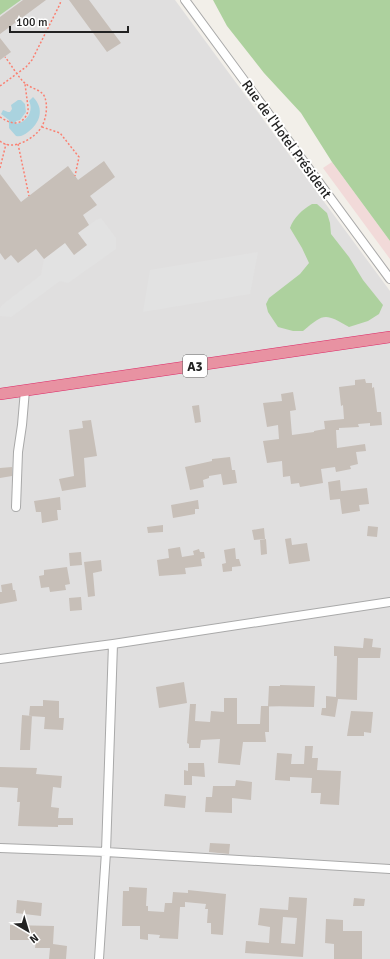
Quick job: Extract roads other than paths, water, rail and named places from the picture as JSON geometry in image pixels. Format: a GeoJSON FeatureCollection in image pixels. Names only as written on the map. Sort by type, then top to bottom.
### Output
{"type":"FeatureCollection","features":[{"type":"Feature","properties":{"kind":"highway","name":"A3"},"geometry":{"type":"LineString","coordinates":[[0,394],[390,337]]}},
{"type":"Feature","properties":{"kind":"street","name":"Rue de l'Hotel Président"},"geometry":{"type":"LineString","coordinates":[[185,0],[390,279]]}},
{"type":"Feature","properties":{"kind":"street"},"geometry":{"type":"LineString","coordinates":[[16,507],[18,452],[25,390]]}},
{"type":"Feature","properties":{"kind":"street"},"geometry":{"type":"LineString","coordinates":[[0,659],[113,644],[390,602]]}},
{"type":"Feature","properties":{"kind":"street"},"geometry":{"type":"LineString","coordinates":[[99,959],[106,852],[113,644]]}},
{"type":"Feature","properties":{"kind":"street"},"geometry":{"type":"LineString","coordinates":[[0,848],[106,852],[390,869]]}},
{"type":"Feature","properties":{"kind":"water"},"geometry":{"type":"Polygon","coordinates":[[[33,97],[39,106],[40,116],[36,124],[27,133],[21,136],[16,136],[9,128],[9,120],[1,114],[3,110],[10,112],[12,109],[11,105],[18,100],[21,100],[25,104],[26,112],[20,120],[16,121],[16,124],[20,123],[28,116],[30,112],[31,109],[29,101],[33,97]]]}}]}
